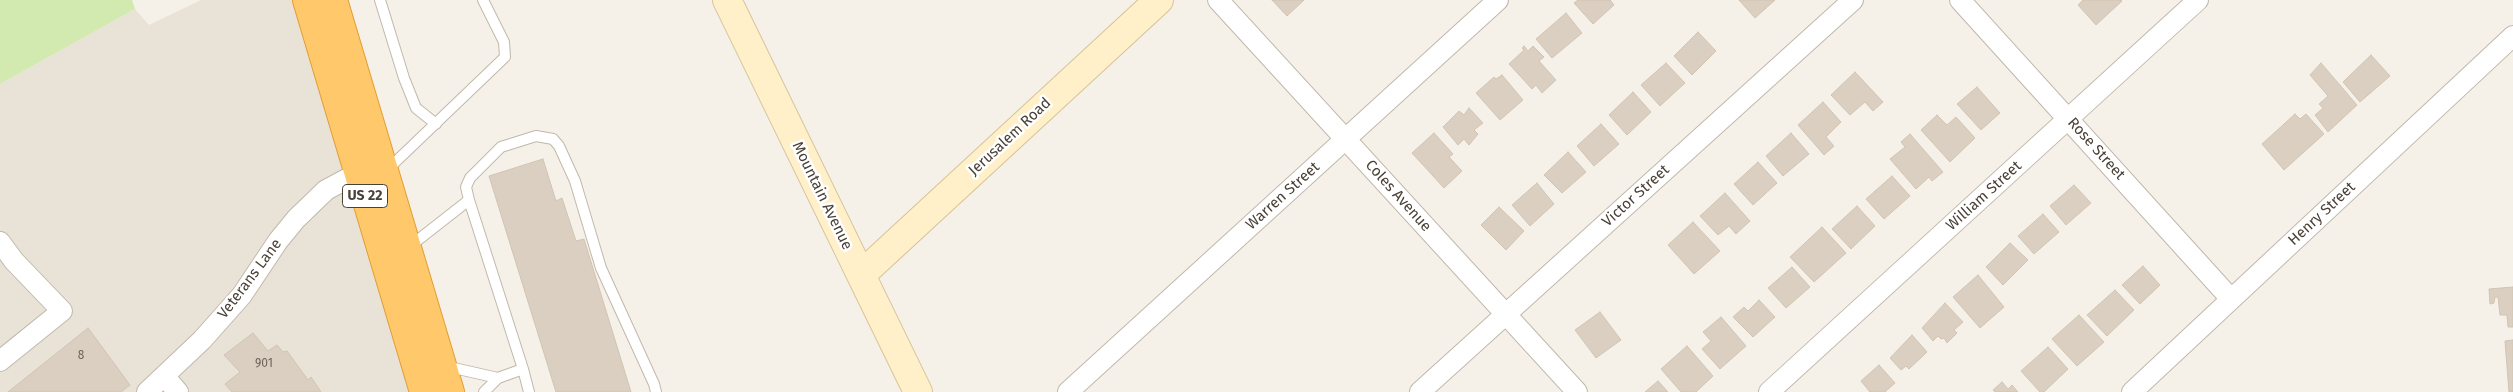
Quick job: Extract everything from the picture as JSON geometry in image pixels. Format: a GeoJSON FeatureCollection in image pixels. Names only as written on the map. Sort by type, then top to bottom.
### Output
{"type":"FeatureCollection","features":[{"type":"Feature","properties":{"kind":"highway","name":"US 22"},"geometry":{"type":"LineString","coordinates":[[307,0],[371,172],[407,250],[450,392]]}},
{"type":"Feature","properties":{"kind":"highway","name":"US 22"},"geometry":{"type":"LineString","coordinates":[[333,0],[371,172],[424,392]]}},
{"type":"Feature","properties":{"kind":"street","name":"Mountain Avenue"},"geometry":{"type":"LineString","coordinates":[[727,0],[918,392]]}},
{"type":"Feature","properties":{"kind":"street","name":"Jerusalem Road"},"geometry":{"type":"LineString","coordinates":[[860,275],[1159,0]]}},
{"type":"Feature","properties":{"kind":"street","name":"Coles Avenue"},"geometry":{"type":"LineString","coordinates":[[1218,0],[1577,392]]}},
{"type":"Feature","properties":{"kind":"street","name":"Warren Street"},"geometry":{"type":"LineString","coordinates":[[1068,392],[1498,0]]}},
{"type":"Feature","properties":{"kind":"street","name":"Victor Street"},"geometry":{"type":"LineString","coordinates":[[1420,392],[1853,0]]}},
{"type":"Feature","properties":{"kind":"street","name":"Rose Street"},"geometry":{"type":"LineString","coordinates":[[1960,0],[2231,299]]}},
{"type":"Feature","properties":{"kind":"street","name":"William Street"},"geometry":{"type":"LineString","coordinates":[[1769,392],[2198,0]]}},
{"type":"Feature","properties":{"kind":"street","name":"Henry Street"},"geometry":{"type":"LineString","coordinates":[[2134,391],[2513,36]]}},
{"type":"Feature","properties":{"kind":"street","name":"Veterans Lane"},"geometry":{"type":"LineString","coordinates":[[147,392],[202,340],[242,295],[296,219],[326,190],[371,172]]}},
{"type":"Feature","properties":{"kind":"street"},"geometry":{"type":"LineString","coordinates":[[0,242],[7,267],[62,311],[0,360]]}},
{"type":"Feature","properties":{"kind":"street"},"geometry":{"type":"LineString","coordinates":[[165,377],[178,392]]}},
{"type":"Feature","properties":{"kind":"lane"},"geometry":{"type":"LineString","coordinates":[[380,0],[404,78],[416,108],[436,124]]}},
{"type":"Feature","properties":{"kind":"lane"},"geometry":{"type":"LineString","coordinates":[[371,172],[436,124],[505,57],[504,42],[483,0]]}},
{"type":"Feature","properties":{"kind":"lane"},"geometry":{"type":"LineString","coordinates":[[530,392],[466,187],[470,178],[501,147],[536,136],[553,139],[559,146],[575,181],[601,268],[656,392]]}},
{"type":"Feature","properties":{"kind":"lane"},"geometry":{"type":"LineString","coordinates":[[407,250],[469,200]]}},
{"type":"Feature","properties":{"kind":"lane"},"geometry":{"type":"LineString","coordinates":[[442,365],[498,378]]}},
{"type":"Feature","properties":{"kind":"lane"},"geometry":{"type":"LineString","coordinates":[[484,392],[498,378],[523,369]]}},
{"type":"Feature","properties":{"kind":"shaded area"},"geometry":{"type":"Polygon","coordinates":[[[201,0],[305,0],[424,392],[0,392],[0,84],[135,9],[149,25],[201,0]]]}},
{"type":"Feature","properties":{"kind":"green space"},"geometry":{"type":"Polygon","coordinates":[[[0,0],[132,0],[135,9],[0,84],[0,0]]]}},
{"type":"Feature","properties":{"kind":"building"},"geometry":{"type":"Polygon","coordinates":[[[1272,0],[1304,0],[1287,16],[1272,0]]]}},
{"type":"Feature","properties":{"kind":"building"},"geometry":{"type":"Polygon","coordinates":[[[1578,0],[1610,0],[1614,5],[1593,24],[1574,3],[1578,0]]]}},
{"type":"Feature","properties":{"kind":"building"},"geometry":{"type":"Polygon","coordinates":[[[1739,0],[1775,0],[1755,18],[1739,0]]]}},
{"type":"Feature","properties":{"kind":"building"},"geometry":{"type":"Polygon","coordinates":[[[2083,0],[2122,1],[2096,25],[2078,5],[2083,0]]]}},
{"type":"Feature","properties":{"kind":"building"},"geometry":{"type":"Polygon","coordinates":[[[1566,13],[1582,33],[1552,58],[1536,39],[1566,13]]]}},
{"type":"Feature","properties":{"kind":"building"},"geometry":{"type":"Polygon","coordinates":[[[1698,32],[1716,51],[1692,75],[1674,56],[1698,32]]]}},
{"type":"Feature","properties":{"kind":"building"},"geometry":{"type":"Polygon","coordinates":[[[1524,46],[1528,51],[1533,46],[1544,57],[1539,61],[1556,80],[1542,93],[1536,85],[1532,89],[1509,64],[1524,50],[1522,48],[1524,46]]]}},
{"type":"Feature","properties":{"kind":"building"},"geometry":{"type":"Polygon","coordinates":[[[2371,55],[2390,76],[2360,102],[2343,82],[2371,55]]]}},
{"type":"Feature","properties":{"kind":"building"},"geometry":{"type":"Polygon","coordinates":[[[1666,63],[1685,83],[1660,106],[1641,85],[1666,63]]]}},
{"type":"Feature","properties":{"kind":"building"},"geometry":{"type":"Polygon","coordinates":[[[2321,63],[2357,105],[2328,132],[2315,115],[2323,108],[2319,104],[2328,96],[2310,75],[2321,63]]]}},
{"type":"Feature","properties":{"kind":"building"},"geometry":{"type":"Polygon","coordinates":[[[1855,72],[1883,102],[1873,111],[1865,102],[1850,115],[1831,95],[1855,72]]]}},
{"type":"Feature","properties":{"kind":"building"},"geometry":{"type":"Polygon","coordinates":[[[1502,75],[1523,100],[1500,120],[1476,93],[1494,77],[1496,79],[1502,75]]]}},
{"type":"Feature","properties":{"kind":"building"},"geometry":{"type":"Polygon","coordinates":[[[1977,87],[2000,113],[1981,130],[1957,104],[1977,87]]]}},
{"type":"Feature","properties":{"kind":"building"},"geometry":{"type":"Polygon","coordinates":[[[1633,92],[1651,112],[1627,135],[1609,115],[1633,92]]]}},
{"type":"Feature","properties":{"kind":"building"},"geometry":{"type":"Polygon","coordinates":[[[1823,102],[1841,122],[1826,137],[1834,146],[1824,155],[1798,125],[1823,102]]]}},
{"type":"Feature","properties":{"kind":"building"},"geometry":{"type":"Polygon","coordinates":[[[1469,108],[1483,123],[1474,130],[1478,134],[1469,145],[1464,139],[1458,145],[1443,127],[1459,111],[1464,115],[1469,108]]]}},
{"type":"Feature","properties":{"kind":"building"},"geometry":{"type":"Polygon","coordinates":[[[2295,114],[2300,119],[2306,114],[2324,134],[2284,170],[2262,144],[2295,114]]]}},
{"type":"Feature","properties":{"kind":"building"},"geometry":{"type":"Polygon","coordinates":[[[1937,115],[1947,125],[1956,117],[1975,138],[1950,162],[1921,130],[1937,115]]]}},
{"type":"Feature","properties":{"kind":"building"},"geometry":{"type":"Polygon","coordinates":[[[1601,124],[1619,144],[1594,166],[1577,146],[1601,124]]]}},
{"type":"Feature","properties":{"kind":"building"},"geometry":{"type":"Polygon","coordinates":[[[1434,133],[1453,154],[1449,157],[1462,171],[1444,188],[1412,153],[1434,133]]]}},
{"type":"Feature","properties":{"kind":"building"},"geometry":{"type":"Polygon","coordinates":[[[1791,133],[1809,154],[1783,176],[1766,156],[1791,133]]]}},
{"type":"Feature","properties":{"kind":"building"},"geometry":{"type":"Polygon","coordinates":[[[1910,134],[1943,172],[1932,181],[1929,177],[1916,189],[1890,159],[1905,147],[1901,142],[1910,134]]]}},
{"type":"Feature","properties":{"kind":"building"},"geometry":{"type":"Polygon","coordinates":[[[1568,152],[1586,172],[1562,193],[1544,175],[1568,152]]]}},
{"type":"Feature","properties":{"kind":"building"},"geometry":{"type":"Polygon","coordinates":[[[543,159],[556,201],[562,198],[576,241],[584,239],[631,392],[556,392],[489,176],[543,159]]]}},
{"type":"Feature","properties":{"kind":"building"},"geometry":{"type":"Polygon","coordinates":[[[1758,162],[1777,183],[1753,205],[1734,184],[1758,162]]]}},
{"type":"Feature","properties":{"kind":"building"},"geometry":{"type":"Polygon","coordinates":[[[1892,176],[1910,196],[1884,219],[1866,199],[1892,176]]]}},
{"type":"Feature","properties":{"kind":"building"},"geometry":{"type":"Polygon","coordinates":[[[1537,183],[1554,204],[1530,226],[1512,205],[1537,183]]]}},
{"type":"Feature","properties":{"kind":"building"},"geometry":{"type":"Polygon","coordinates":[[[2074,185],[2091,203],[2066,225],[2050,206],[2074,185]]]}},
{"type":"Feature","properties":{"kind":"building"},"geometry":{"type":"Polygon","coordinates":[[[1725,193],[1750,221],[1736,234],[1729,226],[1718,235],[1700,216],[1725,193]]]}},
{"type":"Feature","properties":{"kind":"building"},"geometry":{"type":"Polygon","coordinates":[[[1857,206],[1875,226],[1851,249],[1832,229],[1857,206]]]}},
{"type":"Feature","properties":{"kind":"building"},"geometry":{"type":"Polygon","coordinates":[[[1499,207],[1524,231],[1506,250],[1481,225],[1499,207]]]}},
{"type":"Feature","properties":{"kind":"building"},"geometry":{"type":"Polygon","coordinates":[[[2043,214],[2059,232],[2034,254],[2018,236],[2043,214]]]}},
{"type":"Feature","properties":{"kind":"building"},"geometry":{"type":"Polygon","coordinates":[[[1693,222],[1720,251],[1694,274],[1668,245],[1693,222]]]}},
{"type":"Feature","properties":{"kind":"building"},"geometry":{"type":"Polygon","coordinates":[[[1822,227],[1846,253],[1814,282],[1790,257],[1822,227]]]}},
{"type":"Feature","properties":{"kind":"building"},"geometry":{"type":"Polygon","coordinates":[[[2010,243],[2028,260],[2003,285],[1986,267],[2010,243]]]}},
{"type":"Feature","properties":{"kind":"building"},"geometry":{"type":"Polygon","coordinates":[[[2143,266],[2160,285],[2140,304],[2122,285],[2143,266]]]}},
{"type":"Feature","properties":{"kind":"building"},"geometry":{"type":"Polygon","coordinates":[[[1792,267],[1810,287],[1786,308],[1768,288],[1792,267]]]}},
{"type":"Feature","properties":{"kind":"building"},"geometry":{"type":"Polygon","coordinates":[[[1978,275],[2004,307],[1980,328],[1953,297],[1978,275]]]}},
{"type":"Feature","properties":{"kind":"building"},"geometry":{"type":"Polygon","coordinates":[[[2513,287],[2513,327],[2508,327],[2507,315],[2500,315],[2498,297],[2495,297],[2494,303],[2490,304],[2489,289],[2513,287]]]}},
{"type":"Feature","properties":{"kind":"building"},"geometry":{"type":"Polygon","coordinates":[[[2115,290],[2134,310],[2107,336],[2087,315],[2115,290]]]}},
{"type":"Feature","properties":{"kind":"building"},"geometry":{"type":"Polygon","coordinates":[[[1759,300],[1775,317],[1753,337],[1733,317],[1744,307],[1748,311],[1759,300]]]}},
{"type":"Feature","properties":{"kind":"building"},"geometry":{"type":"Polygon","coordinates":[[[1945,303],[1963,322],[1954,330],[1957,333],[1947,343],[1944,338],[1941,339],[1938,336],[1933,341],[1922,328],[1945,303]]]}},
{"type":"Feature","properties":{"kind":"building"},"geometry":{"type":"Polygon","coordinates":[[[1600,312],[1621,340],[1596,358],[1575,330],[1600,312]]]}},
{"type":"Feature","properties":{"kind":"building"},"geometry":{"type":"Polygon","coordinates":[[[2079,315],[2104,342],[2077,366],[2052,339],[2079,315]]]}},
{"type":"Feature","properties":{"kind":"building"},"geometry":{"type":"Polygon","coordinates":[[[1721,317],[1746,346],[1720,369],[1702,349],[1711,341],[1703,332],[1721,317]]]}},
{"type":"Feature","properties":{"kind":"building"},"geometry":{"type":"Polygon","coordinates":[[[88,328],[130,385],[121,392],[8,392],[88,328]]]}},
{"type":"Feature","properties":{"kind":"building"},"geometry":{"type":"Polygon","coordinates":[[[253,333],[268,351],[277,345],[283,352],[287,351],[308,380],[311,377],[321,392],[232,392],[225,384],[240,372],[224,355],[253,333]]]}},
{"type":"Feature","properties":{"kind":"building"},"geometry":{"type":"Polygon","coordinates":[[[1912,335],[1927,352],[1909,369],[1906,366],[1901,370],[1890,358],[1912,335]]]}},
{"type":"Feature","properties":{"kind":"building"},"geometry":{"type":"Polygon","coordinates":[[[2513,340],[2513,392],[2509,392],[2505,341],[2513,340]]]}},
{"type":"Feature","properties":{"kind":"building"},"geometry":{"type":"Polygon","coordinates":[[[1687,346],[1713,376],[1696,392],[1681,392],[1661,369],[1687,346]]]}},
{"type":"Feature","properties":{"kind":"building"},"geometry":{"type":"Polygon","coordinates":[[[2048,347],[2068,369],[2044,392],[2040,392],[2021,371],[2048,347]]]}},
{"type":"Feature","properties":{"kind":"building"},"geometry":{"type":"Polygon","coordinates":[[[1879,365],[1895,383],[1885,392],[1870,392],[1861,381],[1879,365]]]}},
{"type":"Feature","properties":{"kind":"building"},"geometry":{"type":"Polygon","coordinates":[[[1658,381],[1668,392],[1645,392],[1658,381]]]}},
{"type":"Feature","properties":{"kind":"building"},"geometry":{"type":"Polygon","coordinates":[[[2002,382],[2008,389],[2012,385],[2018,392],[1995,392],[1993,390],[2002,382]]]}}]}
